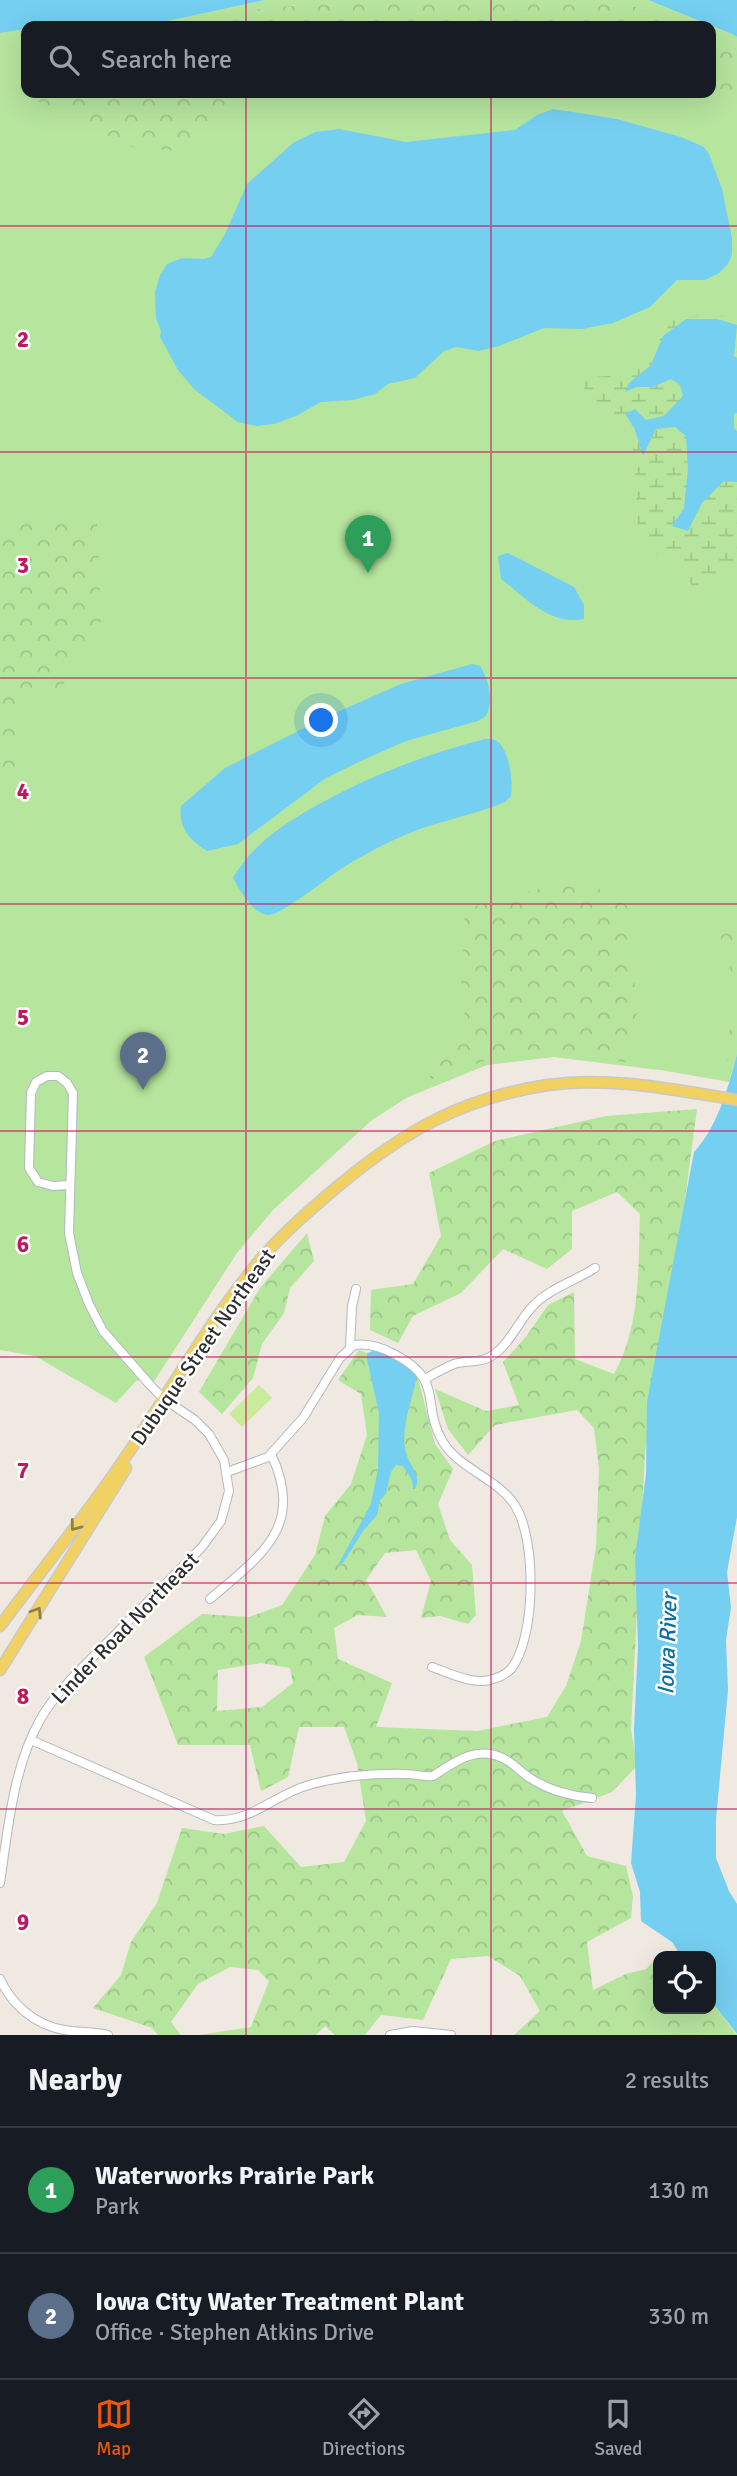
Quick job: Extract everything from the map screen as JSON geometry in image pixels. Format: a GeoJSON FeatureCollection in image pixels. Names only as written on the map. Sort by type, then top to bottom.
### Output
{"type":"FeatureCollection","features":[{"type":"Feature","properties":{"kind":"main road","name":"Dubuque Street Northeast"},"geometry":{"type":"LineString","coordinates":[[0,1626],[116,1472],[202,1340],[261,1259],[310,1210],[386,1148],[408,1134],[477,1102],[548,1085],[621,1083],[737,1100]]}},
{"type":"Feature","properties":{"kind":"main road"},"geometry":{"type":"LineString","coordinates":[[0,1670],[122,1474],[157,1410]]}},
{"type":"Feature","properties":{"kind":"street","name":"Linder Road Northeast"},"geometry":{"type":"LineString","coordinates":[[0,1883],[22,1763],[41,1719],[58,1694],[172,1579],[216,1530],[228,1500],[227,1472],[220,1451],[209,1434],[195,1420],[164,1399],[121,1353],[103,1331],[89,1304],[77,1273],[69,1233],[73,1093],[67,1083],[58,1076],[47,1076],[36,1082],[31,1093],[29,1168],[38,1182],[53,1186],[69,1185]]}},
{"type":"Feature","properties":{"kind":"street"},"geometry":{"type":"LineString","coordinates":[[425,1379],[453,1365],[492,1356],[510,1339],[532,1307],[544,1296],[596,1268]]}},
{"type":"Feature","properties":{"kind":"street"},"geometry":{"type":"LineString","coordinates":[[350,1348],[352,1306],[356,1289]]}},
{"type":"Feature","properties":{"kind":"street"},"geometry":{"type":"LineString","coordinates":[[227,1472],[263,1461],[271,1454],[303,1418],[340,1358],[350,1348],[359,1344],[376,1346],[405,1360],[422,1373],[443,1442],[497,1486],[519,1511],[528,1544],[531,1594],[524,1638],[516,1660],[504,1675],[485,1682],[432,1667]]}},
{"type":"Feature","properties":{"kind":"street"},"geometry":{"type":"LineString","coordinates":[[210,1599],[265,1550],[278,1528],[283,1508],[282,1482],[271,1454]]}},
{"type":"Feature","properties":{"kind":"street"},"geometry":{"type":"LineString","coordinates":[[31,1740],[214,1821],[245,1817],[308,1785],[356,1776],[433,1776],[454,1761],[474,1754],[500,1756],[546,1786],[574,1796],[592,1798]]}},
{"type":"Feature","properties":{"kind":"street"},"geometry":{"type":"LineString","coordinates":[[0,1979],[12,2000],[41,2023],[65,2030],[92,2031],[108,2035]]}},
{"type":"Feature","properties":{"kind":"street"},"geometry":{"type":"LineString","coordinates":[[390,2035],[413,2031],[451,2035]]}},
{"type":"Feature","properties":{"kind":"green space"},"geometry":{"type":"Polygon","coordinates":[[[265,0],[648,0],[700,21],[168,21],[265,0]]]}},
{"type":"Feature","properties":{"kind":"green space"},"geometry":{"type":"Polygon","coordinates":[[[445,0],[620,1],[669,21],[209,21],[267,7],[445,0]]]}},
{"type":"Feature","properties":{"kind":"green space"},"geometry":{"type":"Polygon","coordinates":[[[716,28],[737,37],[737,1054],[729,1082],[667,1071],[554,1057],[487,1065],[408,1097],[372,1120],[273,1210],[237,1253],[151,1386],[144,1379],[136,1381],[116,1403],[35,1356],[0,1350],[0,33],[21,30],[21,98],[716,98],[716,28]]]}},
{"type":"Feature","properties":{"kind":"green space"},"geometry":{"type":"Polygon","coordinates":[[[716,40],[737,54],[737,100],[716,86],[716,40]]]}},
{"type":"Feature","properties":{"kind":"green space"},"geometry":{"type":"Polygon","coordinates":[[[31,98],[232,98],[206,122],[183,151],[131,147],[31,98]]]}},
{"type":"Feature","properties":{"kind":"green space"},"geometry":{"type":"Polygon","coordinates":[[[701,315],[726,316],[737,321],[737,562],[711,581],[692,586],[681,566],[672,557],[659,555],[646,546],[638,532],[634,454],[629,438],[607,410],[586,396],[583,384],[588,378],[633,372],[648,357],[673,319],[701,315]]]}},
{"type":"Feature","properties":{"kind":"green space"},"geometry":{"type":"Polygon","coordinates":[[[0,516],[97,522],[101,621],[61,689],[19,700],[19,775],[0,774],[0,516]]]}},
{"type":"Feature","properties":{"kind":"green space"},"geometry":{"type":"Polygon","coordinates":[[[562,883],[599,889],[630,908],[637,1022],[626,1062],[553,1055],[490,1059],[429,1080],[432,1071],[467,1036],[461,981],[465,909],[562,883]]]}},
{"type":"Feature","properties":{"kind":"green space"},"geometry":{"type":"Polygon","coordinates":[[[737,902],[737,1028],[727,1063],[734,980],[719,932],[737,902]]]}},
{"type":"Feature","properties":{"kind":"green space"},"geometry":{"type":"Polygon","coordinates":[[[697,1109],[677,1260],[645,1453],[631,1729],[637,1766],[612,1792],[562,1811],[587,1856],[626,1866],[633,1896],[631,1918],[587,1942],[593,1990],[626,1974],[646,1969],[653,1962],[653,2014],[716,2014],[716,2008],[737,2035],[514,2035],[540,2011],[520,1976],[488,1956],[451,1959],[423,2020],[381,2015],[365,2035],[335,2035],[325,2026],[316,2035],[199,2035],[251,2027],[269,1981],[258,1970],[230,1967],[198,1984],[171,2022],[181,2035],[158,2035],[152,2028],[93,2008],[121,1975],[131,1942],[157,1903],[182,1828],[224,1834],[264,1826],[301,1867],[344,1862],[366,1821],[357,1763],[344,1727],[299,1727],[288,1777],[261,1791],[250,1745],[178,1745],[144,1657],[202,1614],[249,1617],[282,1605],[315,1555],[325,1516],[351,1484],[367,1435],[361,1394],[338,1380],[359,1350],[417,1374],[435,1444],[453,1469],[438,1504],[450,1540],[472,1565],[476,1615],[468,1624],[440,1616],[421,1618],[431,1581],[416,1550],[385,1553],[366,1580],[387,1617],[358,1615],[334,1628],[338,1659],[392,1683],[376,1727],[477,1731],[547,1717],[566,1686],[581,1641],[596,1546],[599,1468],[594,1428],[577,1410],[495,1425],[468,1455],[448,1429],[435,1389],[486,1411],[519,1405],[503,1362],[525,1338],[548,1305],[574,1292],[575,1359],[614,1374],[623,1356],[634,1317],[640,1214],[617,1192],[572,1211],[572,1249],[547,1269],[503,1249],[461,1293],[413,1316],[398,1343],[370,1330],[371,1290],[413,1284],[441,1236],[429,1173],[495,1141],[606,1116],[697,1109]],[[261,1663],[218,1670],[217,1711],[262,1707],[293,1683],[290,1668],[261,1663]]]}},
{"type":"Feature","properties":{"kind":"green space"},"geometry":{"type":"Polygon","coordinates":[[[307,1233],[314,1261],[290,1288],[284,1313],[262,1344],[253,1378],[222,1414],[199,1392],[260,1288],[307,1233]]]}},
{"type":"Feature","properties":{"kind":"green space"},"geometry":{"type":"Polygon","coordinates":[[[259,1385],[272,1398],[242,1427],[229,1414],[259,1385]]]}},
{"type":"Feature","properties":{"kind":"water"},"geometry":{"type":"Polygon","coordinates":[[[0,0],[265,0],[168,21],[21,21],[21,30],[0,33],[0,0]]]}},
{"type":"Feature","properties":{"kind":"water"},"geometry":{"type":"Polygon","coordinates":[[[648,0],[737,0],[737,37],[716,28],[716,21],[700,21],[648,0]]]}},
{"type":"Feature","properties":{"kind":"water"},"geometry":{"type":"Polygon","coordinates":[[[553,109],[617,119],[681,137],[704,147],[722,189],[732,238],[732,254],[728,264],[719,273],[705,280],[677,280],[650,307],[613,323],[582,329],[544,328],[479,351],[456,347],[444,351],[415,378],[388,384],[375,394],[353,400],[321,402],[274,424],[256,426],[238,422],[194,389],[178,370],[160,337],[161,331],[156,318],[155,292],[160,275],[167,264],[182,258],[211,257],[225,234],[247,184],[293,143],[315,132],[339,129],[406,142],[515,130],[537,115],[553,109]]]}},
{"type":"Feature","properties":{"kind":"water"},"geometry":{"type":"Polygon","coordinates":[[[686,319],[717,319],[737,325],[734,356],[737,358],[737,413],[734,414],[734,428],[737,431],[737,482],[724,481],[702,503],[688,531],[672,526],[684,508],[688,469],[686,436],[675,427],[656,429],[643,456],[634,427],[625,414],[635,409],[646,420],[664,416],[683,396],[680,385],[671,379],[653,387],[637,387],[625,392],[629,383],[651,365],[663,336],[686,319]]]}},
{"type":"Feature","properties":{"kind":"water"},"geometry":{"type":"Polygon","coordinates":[[[508,553],[574,587],[584,605],[584,619],[572,620],[549,614],[501,579],[498,556],[508,553]]]}},
{"type":"Feature","properties":{"kind":"water"},"geometry":{"type":"Polygon","coordinates":[[[472,664],[480,666],[489,691],[490,704],[486,716],[478,721],[406,741],[326,778],[238,844],[207,851],[186,833],[181,821],[181,806],[225,768],[328,716],[401,684],[472,664]]]}},
{"type":"Feature","properties":{"kind":"water"},"geometry":{"type":"Polygon","coordinates":[[[485,739],[498,742],[507,756],[512,790],[511,796],[505,802],[391,841],[351,863],[293,903],[269,915],[257,910],[239,889],[233,878],[243,863],[266,839],[295,818],[340,793],[394,769],[429,755],[485,739]]]}},
{"type":"Feature","properties":{"kind":"water","name":"Iowa River"},"geometry":{"type":"Polygon","coordinates":[[[737,1054],[737,1517],[727,1572],[731,1607],[726,1640],[728,1690],[716,1819],[716,1858],[737,1904],[737,2034],[716,2007],[716,1951],[678,1951],[672,1942],[641,1921],[640,1892],[631,1863],[636,1795],[634,1729],[638,1646],[635,1559],[646,1474],[647,1402],[694,1152],[716,1119],[737,1054]]]}},
{"type":"Feature","properties":{"kind":"water"},"geometry":{"type":"Polygon","coordinates":[[[373,1351],[397,1358],[417,1374],[404,1443],[417,1484],[413,1489],[412,1480],[403,1466],[396,1465],[391,1472],[386,1494],[380,1500],[377,1515],[363,1531],[343,1563],[338,1565],[371,1504],[378,1469],[379,1413],[367,1359],[367,1353],[373,1351]]]}},
{"type":"Feature","properties":{"kind":"place","name":"Waterworks Prairie Park"},"geometry":{"type":"Point","coordinates":[368,573]}},
{"type":"Feature","properties":{"kind":"place","name":"Iowa City Water Treatment Plant"},"geometry":{"type":"Point","coordinates":[143,1090]}}]}
